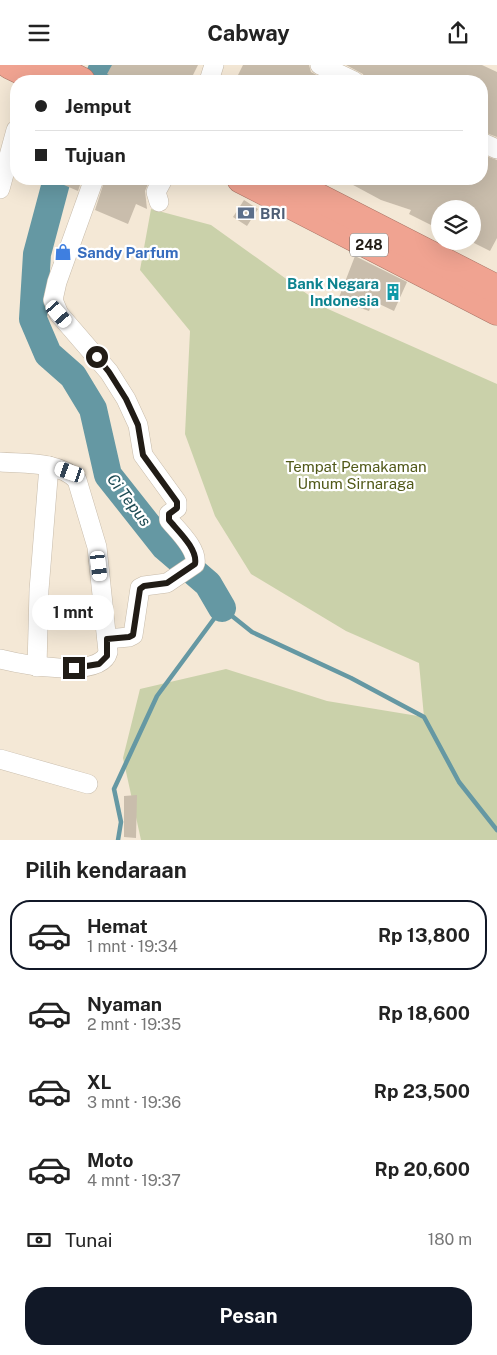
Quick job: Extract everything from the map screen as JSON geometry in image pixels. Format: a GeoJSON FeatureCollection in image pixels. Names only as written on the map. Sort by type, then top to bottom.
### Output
{"type":"FeatureCollection","features":[{"type":"Feature","properties":{"kind":"highway","name":"248"},"geometry":{"type":"LineString","coordinates":[[253,185],[497,311]]}},
{"type":"Feature","properties":{"kind":"highway","name":"248"},"geometry":{"type":"LineString","coordinates":[[294,185],[497,289]]}},
{"type":"Feature","properties":{"kind":"street"},"geometry":{"type":"LineString","coordinates":[[320,65],[341,75]]}},
{"type":"Feature","properties":{"kind":"street"},"geometry":{"type":"LineString","coordinates":[[0,189],[10,135]]}},
{"type":"Feature","properties":{"kind":"street"},"geometry":{"type":"LineString","coordinates":[[92,185],[57,282],[53,300],[59,314],[109,372],[126,399],[138,425],[143,455],[177,502],[177,508],[169,514],[169,520],[188,543],[196,560],[167,583],[144,586],[140,589],[133,635],[107,639]]}},
{"type":"Feature","properties":{"kind":"street"},"geometry":{"type":"LineString","coordinates":[[159,202],[156,192],[160,185]]}},
{"type":"Feature","properties":{"kind":"street"},"geometry":{"type":"LineString","coordinates":[[0,462],[49,466],[70,472],[77,480],[97,547],[107,639],[107,656],[99,664],[74,668],[37,667],[0,659]]}},
{"type":"Feature","properties":{"kind":"street"},"geometry":{"type":"LineString","coordinates":[[37,667],[39,589],[49,466]]}},
{"type":"Feature","properties":{"kind":"street"},"geometry":{"type":"LineString","coordinates":[[0,759],[88,784]]}},
{"type":"Feature","properties":{"kind":"green space","name":"Tempat Pemakaman Umum Sirnaraga"},"geometry":{"type":"Polygon","coordinates":[[[151,209],[211,225],[328,309],[497,384],[497,840],[141,840],[123,758],[140,689],[226,669],[327,701],[424,717],[419,663],[346,631],[251,574],[215,516],[185,434],[190,331],[140,270],[151,209]]]}},
{"type":"Feature","properties":{"kind":"building"},"geometry":{"type":"Polygon","coordinates":[[[112,65],[198,65],[193,75],[107,74],[112,65]]]}},
{"type":"Feature","properties":{"kind":"building"},"geometry":{"type":"Polygon","coordinates":[[[243,65],[309,65],[311,72],[317,75],[238,75],[243,65]]]}},
{"type":"Feature","properties":{"kind":"building"},"geometry":{"type":"Polygon","coordinates":[[[346,65],[482,65],[497,72],[497,137],[488,134],[488,75],[363,74],[346,65]]]}},
{"type":"Feature","properties":{"kind":"building"},"geometry":{"type":"Polygon","coordinates":[[[488,157],[497,160],[497,238],[490,251],[481,246],[481,200],[431,200],[431,225],[409,214],[411,210],[381,200],[353,185],[488,185],[488,157]]]}},
{"type":"Feature","properties":{"kind":"building"},"geometry":{"type":"Polygon","coordinates":[[[64,185],[80,185],[78,191],[64,185]]]}},
{"type":"Feature","properties":{"kind":"building"},"geometry":{"type":"Polygon","coordinates":[[[103,185],[148,185],[145,191],[147,209],[136,204],[128,224],[95,210],[103,185]]]}},
{"type":"Feature","properties":{"kind":"building","name":"BRI"},"geometry":{"type":"Polygon","coordinates":[[[244,200],[258,209],[247,226],[233,217],[244,200]]]}},
{"type":"Feature","properties":{"kind":"building"},"geometry":{"type":"Polygon","coordinates":[[[355,256],[407,282],[394,311],[373,301],[369,311],[338,300],[355,256]]]}},
{"type":"Feature","properties":{"kind":"building"},"geometry":{"type":"Polygon","coordinates":[[[137,795],[136,838],[124,837],[124,796],[137,795]]]}},
{"type":"Feature","properties":{"kind":"waterway","name":"Ci Tepus"},"geometry":{"type":"LineString","coordinates":[[100,75],[104,65]]}},
{"type":"Feature","properties":{"kind":"waterway","name":"Ci Tepus"},"geometry":{"type":"LineString","coordinates":[[55,185],[37,254],[33,319],[48,354],[73,376],[93,409],[108,475],[165,547],[208,584],[222,608]]}},
{"type":"Feature","properties":{"kind":"waterway"},"geometry":{"type":"LineString","coordinates":[[118,840],[121,822],[114,789],[157,696],[222,608],[252,632],[351,678],[424,717],[459,782],[497,830]]}},
{"type":"Feature","properties":{"kind":"place","name":"BRI"},"geometry":{"type":"Point","coordinates":[246,213]}},
{"type":"Feature","properties":{"kind":"place","name":"Sandy Parfum"},"geometry":{"type":"Point","coordinates":[63,252]}},
{"type":"Feature","properties":{"kind":"place","name":"Bank Negara Indonesia"},"geometry":{"type":"Point","coordinates":[393,292]}},
{"type":"Feature","properties":{"kind":"route"},"geometry":{"type":"LineString","coordinates":[[74,668],[99,664],[105,660],[108,653],[107,639],[133,635],[140,589],[144,586],[167,583],[195,564],[196,560],[188,543],[169,520],[169,514],[177,508],[177,502],[143,455],[138,425],[126,399],[97,357]]}}]}
